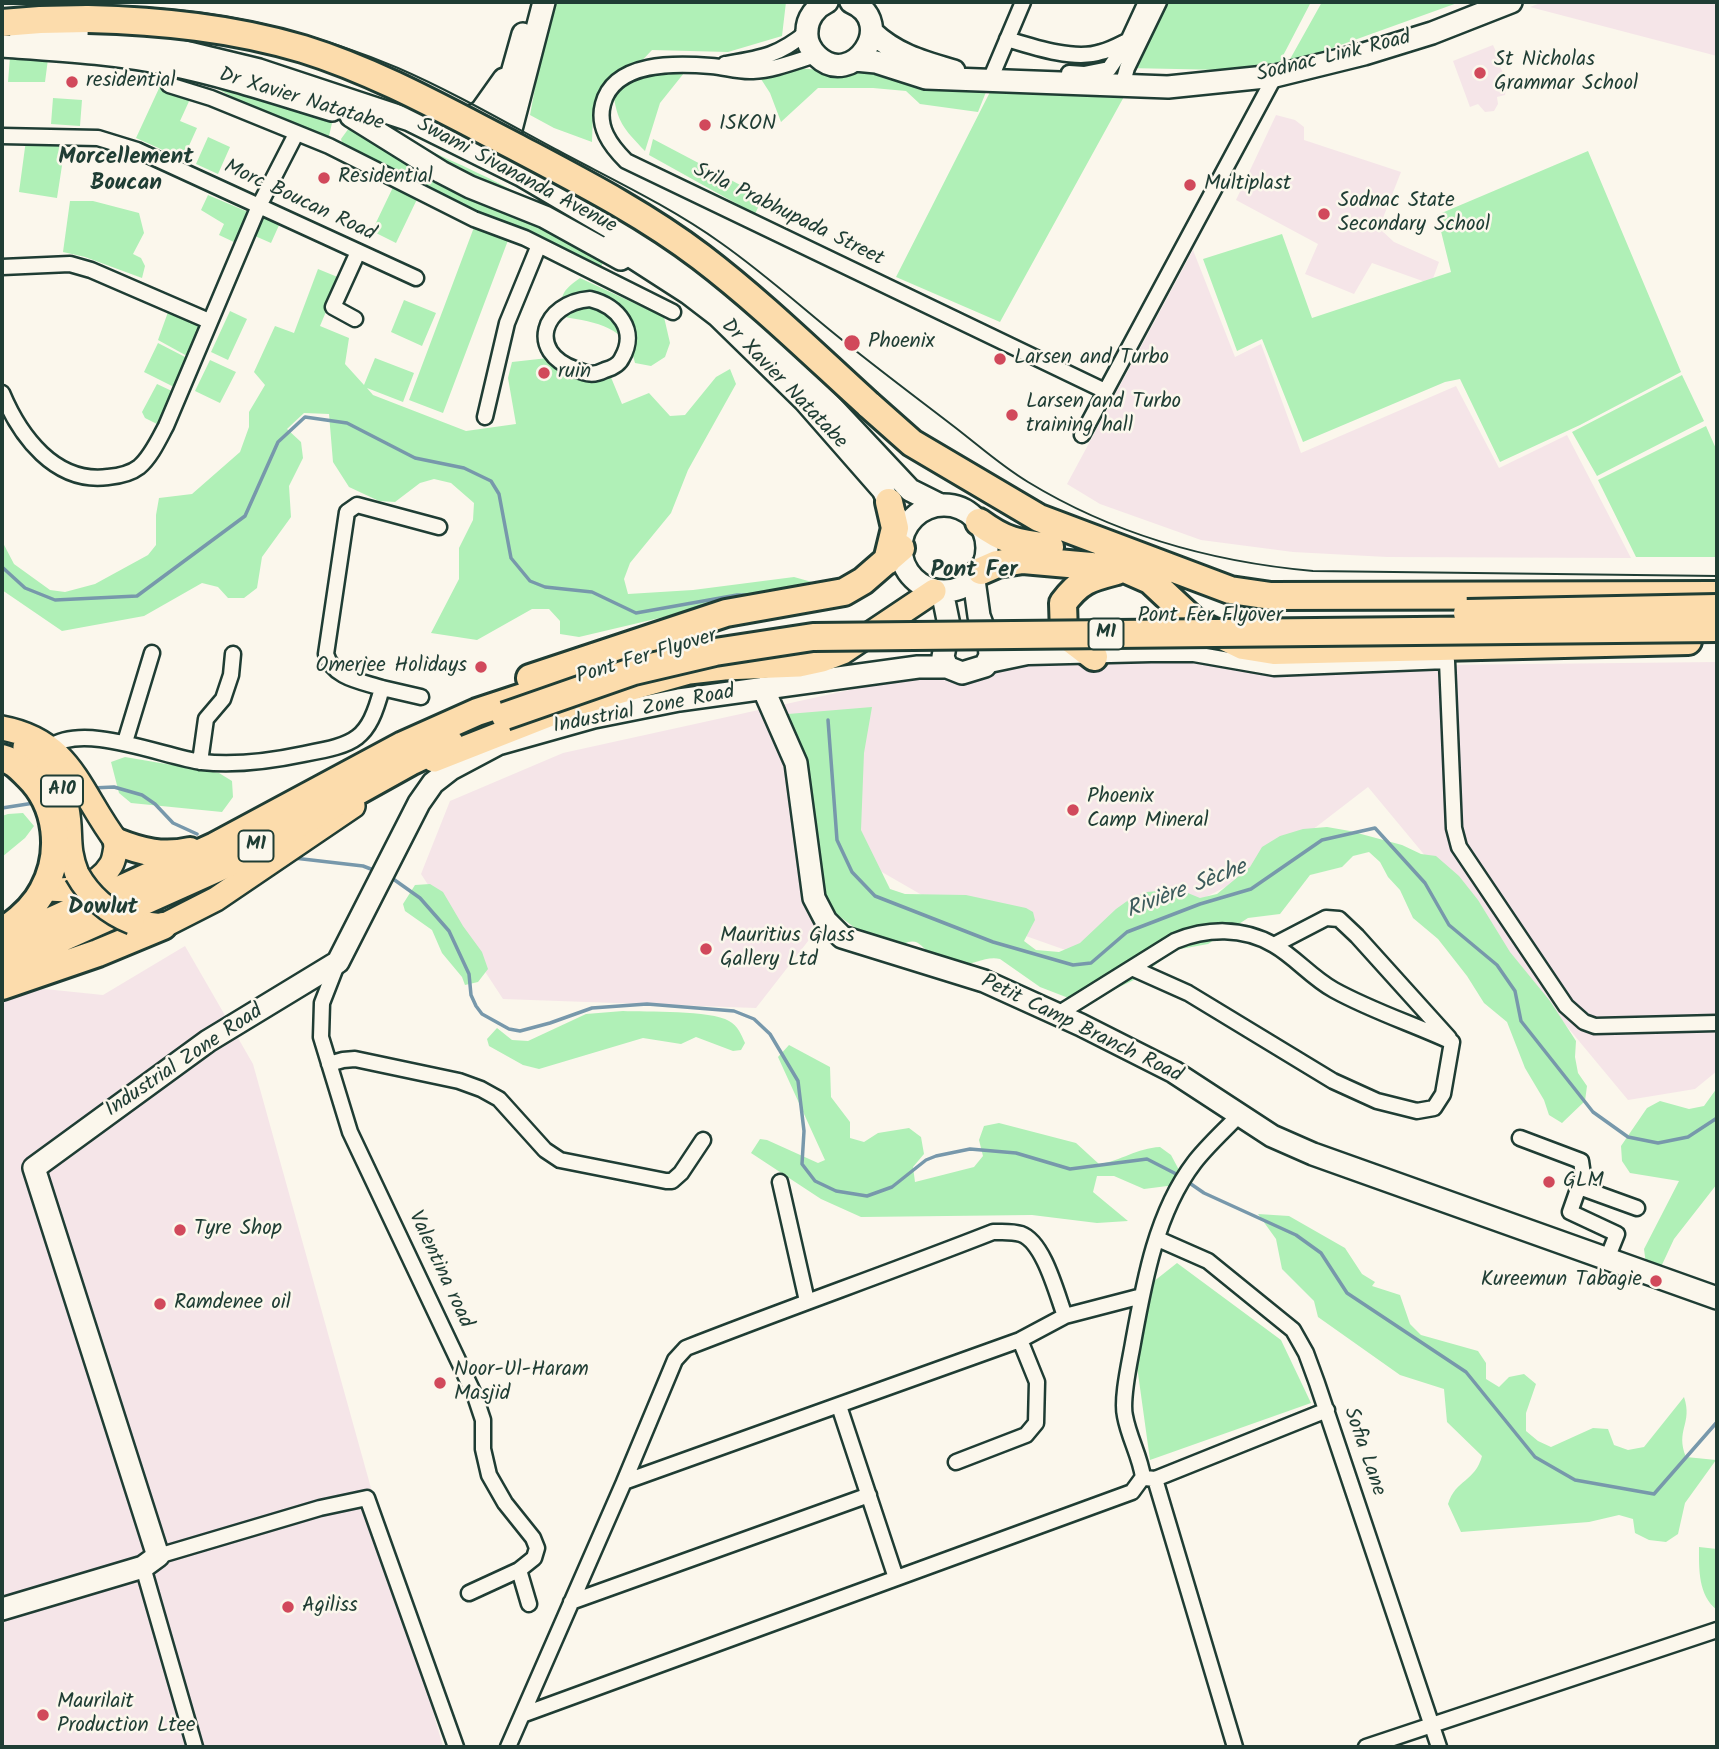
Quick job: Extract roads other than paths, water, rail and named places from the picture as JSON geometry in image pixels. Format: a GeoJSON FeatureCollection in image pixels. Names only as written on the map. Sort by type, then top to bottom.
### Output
{"type":"FeatureCollection","features":[{"type":"Feature","properties":{"kind":"highway"},"geometry":{"type":"LineString","coordinates":[[2,26],[40,20],[88,19],[174,23],[262,38],[347,65],[394,85],[600,191],[688,248],[734,283],[912,443],[1039,518],[1230,590],[1271,596],[1717,595]]}},
{"type":"Feature","properties":{"kind":"highway"},"geometry":{"type":"LineString","coordinates":[[359,768],[485,695],[570,663],[726,613],[844,592],[863,581],[897,548],[889,502]]}},
{"type":"Feature","properties":{"kind":"highway"},"geometry":{"type":"LineString","coordinates":[[979,522],[998,536],[1014,542],[1097,552],[1182,572]]}},
{"type":"Feature","properties":{"kind":"highway"},"geometry":{"type":"LineString","coordinates":[[978,575],[997,564],[1023,560],[1086,563],[1125,569],[1150,580],[1196,622],[1243,646],[1274,651],[1717,641]]}},
{"type":"Feature","properties":{"kind":"highway"},"geometry":{"type":"LineString","coordinates":[[1094,657],[1064,634],[1063,603],[1073,589],[1086,579],[1125,569]]}},
{"type":"Feature","properties":{"kind":"highway","name":"Pont Fer Flyover"},"geometry":{"type":"LineString","coordinates":[[504,709],[712,636],[815,623],[894,619],[1322,616],[1717,608]]}},
{"type":"Feature","properties":{"kind":"highway","name":"Pont Fer Flyover"},"geometry":{"type":"LineString","coordinates":[[504,709],[634,671],[715,652],[813,637],[1717,628]]}},
{"type":"Feature","properties":{"kind":"highway","name":"M1"},"geometry":{"type":"LineString","coordinates":[[2,943],[215,846],[403,745],[504,709]]}},
{"type":"Feature","properties":{"kind":"highway","name":"M1"},"geometry":{"type":"LineString","coordinates":[[2,965],[225,865],[504,709]]}},
{"type":"Feature","properties":{"kind":"highway"},"geometry":{"type":"LineString","coordinates":[[2,758],[12,761],[41,788],[54,822],[54,862],[45,888],[24,916],[2,932]]}},
{"type":"Feature","properties":{"kind":"highway"},"geometry":{"type":"LineString","coordinates":[[369,795],[412,761]]}},
{"type":"Feature","properties":{"kind":"highway"},"geometry":{"type":"LineString","coordinates":[[117,842],[147,853],[167,855],[215,846]]}},
{"type":"Feature","properties":{"kind":"highway"},"geometry":{"type":"LineString","coordinates":[[2,986],[98,953],[163,926]]}},
{"type":"Feature","properties":{"kind":"main road"},"geometry":{"type":"LineString","coordinates":[[496,169],[492,140],[531,2]]}},
{"type":"Feature","properties":{"kind":"main road"},"geometry":{"type":"LineString","coordinates":[[496,169],[521,96],[544,2]]}},
{"type":"Feature","properties":{"kind":"main road","name":"Sodnac Link Road"},"geometry":{"type":"LineString","coordinates":[[851,2],[872,17],[886,46],[913,59],[993,80]]}},
{"type":"Feature","properties":{"kind":"main road","name":"Sodnac Link Road"},"geometry":{"type":"LineString","coordinates":[[816,55],[838,65],[855,60],[876,62],[926,78],[1168,87],[1275,76],[1364,54],[1432,33],[1511,2]]}},
{"type":"Feature","properties":{"kind":"main road"},"geometry":{"type":"LineString","coordinates":[[813,13],[807,40],[816,55]]}},
{"type":"Feature","properties":{"kind":"main road"},"geometry":{"type":"LineString","coordinates":[[855,60],[867,49],[872,17]]}},
{"type":"Feature","properties":{"kind":"main road","name":"Swami Sivananda Avenue"},"geometry":{"type":"LineString","coordinates":[[2,26],[164,47],[259,70],[410,120],[496,169],[549,192],[637,243],[720,299],[771,342],[910,490],[940,505]]}},
{"type":"Feature","properties":{"kind":"main road","name":"Dr Xavier Natatabe"},"geometry":{"type":"LineString","coordinates":[[2,46],[117,55],[170,64],[240,82],[405,132],[468,160],[496,169],[688,293],[718,316],[805,401],[883,490],[889,502]]}},
{"type":"Feature","properties":{"kind":"main road"},"geometry":{"type":"LineString","coordinates":[[410,120],[449,122],[476,115],[511,71]]}},
{"type":"Feature","properties":{"kind":"main road"},"geometry":{"type":"LineString","coordinates":[[521,96],[523,121],[519,144],[522,158],[526,168],[549,192]]}},
{"type":"Feature","properties":{"kind":"main road"},"geometry":{"type":"LineString","coordinates":[[351,116],[441,172],[470,187],[545,217],[688,293]]}},
{"type":"Feature","properties":{"kind":"main road"},"geometry":{"type":"LineString","coordinates":[[163,926],[216,899],[369,795],[426,763],[579,703],[690,672],[799,665],[844,652],[938,591],[963,588],[978,575],[987,555],[987,541],[979,522],[962,508],[940,505],[921,511],[911,521],[897,548],[910,575],[921,585],[938,591]]}},
{"type":"Feature","properties":{"kind":"main road"},"geometry":{"type":"LineString","coordinates":[[938,591],[949,625],[946,659],[962,673],[985,666],[990,656],[989,643],[979,616],[978,575]]}},
{"type":"Feature","properties":{"kind":"main road","name":"Industrial Zone Road"},"geometry":{"type":"LineString","coordinates":[[150,1562],[34,1168],[208,1041],[338,962],[419,803],[433,783],[451,769],[498,744],[594,717],[679,700],[918,667],[946,659]]}},
{"type":"Feature","properties":{"kind":"main road","name":"Petit Camp Branch Road"},"geometry":{"type":"LineString","coordinates":[[763,688],[796,763],[814,898],[826,921],[842,937],[984,981],[1058,1014],[1174,1072],[1238,1116],[1272,1136],[1313,1154],[1717,1298]]}},
{"type":"Feature","properties":{"kind":"main road"},"geometry":{"type":"LineString","coordinates":[[2,729],[33,737],[63,759],[98,817],[117,842],[111,864],[94,883],[70,891],[45,888]]}},
{"type":"Feature","properties":{"kind":"main road","name":"A10"},"geometry":{"type":"LineString","coordinates":[[2,737],[37,754],[58,779],[67,810],[68,844],[76,874],[85,889],[105,908],[132,922],[163,926]]}},
{"type":"Feature","properties":{"kind":"main road"},"geometry":{"type":"LineString","coordinates":[[2,1609],[150,1562]]}},
{"type":"Feature","properties":{"kind":"street"},"geometry":{"type":"LineString","coordinates":[[1023,2],[993,80],[1036,72],[1084,74],[1109,69],[1128,41],[1146,2]]}},
{"type":"Feature","properties":{"kind":"street"},"geometry":{"type":"LineString","coordinates":[[1122,86],[1127,68],[1159,2]]}},
{"type":"Feature","properties":{"kind":"street"},"geometry":{"type":"LineString","coordinates":[[714,66],[761,58],[787,48],[813,13]]}},
{"type":"Feature","properties":{"kind":"street"},"geometry":{"type":"LineString","coordinates":[[1007,39],[1050,53],[1099,54],[1128,41]]}},
{"type":"Feature","properties":{"kind":"street"},"geometry":{"type":"LineString","coordinates":[[714,66],[734,71],[756,71],[816,55]]}},
{"type":"Feature","properties":{"kind":"street"},"geometry":{"type":"LineString","coordinates":[[1114,62],[1122,86]]}},
{"type":"Feature","properties":{"kind":"street","name":"Srila Prabhupada Street"},"geometry":{"type":"LineString","coordinates":[[714,66],[646,68],[618,80],[606,94],[602,107],[605,136],[626,161],[1105,391]]}},
{"type":"Feature","properties":{"kind":"street"},"geometry":{"type":"LineString","coordinates":[[1082,435],[1275,76]]}},
{"type":"Feature","properties":{"kind":"street"},"geometry":{"type":"LineString","coordinates":[[169,85],[211,98],[328,146],[474,219],[512,232],[673,312]]}},
{"type":"Feature","properties":{"kind":"street"},"geometry":{"type":"LineString","coordinates":[[2,393],[13,419],[39,452],[59,467],[86,477],[100,478],[123,475],[140,466],[166,426],[259,206],[296,134]]}},
{"type":"Feature","properties":{"kind":"street","name":"Morc Boucan Road"},"geometry":{"type":"LineString","coordinates":[[2,136],[98,138],[114,142],[137,150],[416,278]]}},
{"type":"Feature","properties":{"kind":"street"},"geometry":{"type":"LineString","coordinates":[[485,417],[507,323],[539,245]]}},
{"type":"Feature","properties":{"kind":"street"},"geometry":{"type":"LineString","coordinates":[[355,319],[333,307],[358,252]]}},
{"type":"Feature","properties":{"kind":"street"},"geometry":{"type":"LineString","coordinates":[[2,267],[70,264],[91,270],[209,321]]}},
{"type":"Feature","properties":{"kind":"street"},"geometry":{"type":"LineString","coordinates":[[602,302],[607,280]]}},
{"type":"Feature","properties":{"kind":"street"},"geometry":{"type":"LineString","coordinates":[[577,300],[602,302],[612,307],[623,319],[628,330],[622,360],[613,367],[589,375],[562,366],[548,348],[547,329],[552,316],[566,304],[577,300]]}},
{"type":"Feature","properties":{"kind":"street"},"geometry":{"type":"LineString","coordinates":[[421,697],[382,688],[336,672],[328,664],[326,654],[347,512],[357,505],[439,527]]}},
{"type":"Feature","properties":{"kind":"street"},"geometry":{"type":"LineString","coordinates":[[989,643],[999,649],[1028,657]]}},
{"type":"Feature","properties":{"kind":"street"},"geometry":{"type":"LineString","coordinates":[[125,742],[152,653]]}},
{"type":"Feature","properties":{"kind":"street"},"geometry":{"type":"LineString","coordinates":[[200,762],[206,719],[223,699],[231,675],[233,654]]}},
{"type":"Feature","properties":{"kind":"street"},"geometry":{"type":"LineString","coordinates":[[985,666],[1028,657],[1194,654],[1274,668],[1447,662],[1454,828],[1459,847],[1566,1006],[1584,1022],[1595,1026],[1717,1023]]}},
{"type":"Feature","properties":{"kind":"street"},"geometry":{"type":"LineString","coordinates":[[50,747],[64,740],[102,739],[125,742],[200,762],[243,763],[276,760],[338,747],[364,733],[373,720],[382,688]]}},
{"type":"Feature","properties":{"kind":"street"},"geometry":{"type":"LineString","coordinates":[[1274,945],[1326,918],[1339,919],[1452,1042]]}},
{"type":"Feature","properties":{"kind":"street"},"geometry":{"type":"LineString","coordinates":[[1058,1014],[1175,941],[1194,933],[1215,931],[1246,934],[1274,945],[1332,989],[1377,1012],[1452,1042]]}},
{"type":"Feature","properties":{"kind":"street","name":"Valentina road"},"geometry":{"type":"LineString","coordinates":[[338,962],[322,1003],[321,1037],[329,1064],[350,1132],[475,1396],[483,1420],[483,1449],[489,1475],[505,1503],[533,1538],[537,1548],[534,1558],[519,1570]]}},
{"type":"Feature","properties":{"kind":"street"},"geometry":{"type":"LineString","coordinates":[[1132,968],[1188,993],[1333,1081],[1377,1101],[1417,1111],[1434,1108],[1443,1094],[1452,1042]]}},
{"type":"Feature","properties":{"kind":"street"},"geometry":{"type":"LineString","coordinates":[[329,1064],[355,1059],[481,1089],[499,1099],[551,1156],[572,1164],[672,1181],[681,1173],[703,1140]]}},
{"type":"Feature","properties":{"kind":"street"},"geometry":{"type":"LineString","coordinates":[[1235,1747],[1149,1478],[1124,1415],[1128,1370],[1142,1296],[1170,1205],[1194,1163],[1238,1116]]}},
{"type":"Feature","properties":{"kind":"street"},"geometry":{"type":"LineString","coordinates":[[1520,1138],[1581,1161],[1583,1175],[1570,1212],[1617,1234],[1607,1259]]}},
{"type":"Feature","properties":{"kind":"street"},"geometry":{"type":"LineString","coordinates":[[780,1182],[807,1301]]}},
{"type":"Feature","properties":{"kind":"street"},"geometry":{"type":"LineString","coordinates":[[1579,1187],[1637,1208]]}},
{"type":"Feature","properties":{"kind":"street"},"geometry":{"type":"LineString","coordinates":[[508,1747],[675,1360],[686,1348],[993,1232],[1022,1234],[1032,1241],[1040,1251],[1066,1316]]}},
{"type":"Feature","properties":{"kind":"street","name":"Sofia Lane"},"geometry":{"type":"LineString","coordinates":[[1158,1239],[1208,1261],[1293,1330],[1306,1353],[1439,1747]]}},
{"type":"Feature","properties":{"kind":"street"},"geometry":{"type":"LineString","coordinates":[[624,1482],[1020,1340],[1066,1316],[1142,1296]]}},
{"type":"Feature","properties":{"kind":"street"},"geometry":{"type":"LineString","coordinates":[[956,1462],[1026,1435],[1034,1429],[1037,1382],[1020,1340]]}},
{"type":"Feature","properties":{"kind":"street"},"geometry":{"type":"LineString","coordinates":[[839,1406],[896,1578]]}},
{"type":"Feature","properties":{"kind":"street"},"geometry":{"type":"LineString","coordinates":[[522,1715],[1132,1492],[1149,1478],[1327,1410]]}},
{"type":"Feature","properties":{"kind":"street"},"geometry":{"type":"LineString","coordinates":[[571,1602],[869,1495]]}},
{"type":"Feature","properties":{"kind":"street"},"geometry":{"type":"LineString","coordinates":[[195,1747],[150,1562],[320,1508],[367,1498],[456,1747]]}},
{"type":"Feature","properties":{"kind":"street"},"geometry":{"type":"LineString","coordinates":[[469,1593],[519,1570],[529,1604]]}},
{"type":"Feature","properties":{"kind":"street"},"geometry":{"type":"LineString","coordinates":[[1366,1747],[1717,1630]]}},
{"type":"Feature","properties":{"kind":"waterway","name":"Rivière Sèche"},"geometry":{"type":"LineString","coordinates":[[2,567],[25,588],[55,600],[137,596],[245,516],[278,442],[305,417],[347,423],[415,458],[464,468],[491,481],[499,494],[511,558],[530,581],[545,587],[592,592],[636,613],[737,595],[762,595]]}},
{"type":"Feature","properties":{"kind":"waterway","name":"Rivière Sèche"},"geometry":{"type":"LineString","coordinates":[[828,720],[837,840],[852,872],[875,896],[993,942],[1073,965],[1091,963],[1127,932],[1200,904],[1251,889],[1322,840],[1375,828],[1425,883],[1449,925],[1497,965],[1515,991],[1521,1021],[1593,1112],[1628,1137],[1658,1143],[1688,1137],[1717,1118]]}},
{"type":"Feature","properties":{"kind":"waterway"},"geometry":{"type":"LineString","coordinates":[[92,788],[114,787],[142,795],[173,823],[197,834]]}},
{"type":"Feature","properties":{"kind":"waterway"},"geometry":{"type":"LineString","coordinates":[[2,808],[34,803]]}},
{"type":"Feature","properties":{"kind":"waterway","name":"Industrial Zone Road"},"geometry":{"type":"LineString","coordinates":[[294,858],[363,866],[376,871]]}},
{"type":"Feature","properties":{"kind":"waterway","name":"Industrial Zone Road"},"geometry":{"type":"LineString","coordinates":[[389,876],[420,898],[449,931],[469,974],[471,995],[476,1006],[482,1014],[509,1029],[520,1031],[592,1008],[647,1004],[734,1011],[754,1019],[770,1034],[798,1081],[804,1131],[802,1164],[815,1181],[836,1191],[867,1196],[892,1187],[926,1160],[970,1149],[1016,1153],[1070,1169],[1147,1159],[1182,1177]]}},
{"type":"Feature","properties":{"kind":"waterway"},"geometry":{"type":"LineString","coordinates":[[1188,1182],[1204,1193],[1296,1235],[1321,1253],[1347,1293],[1466,1372],[1535,1457],[1575,1480],[1654,1494],[1717,1422]]}},
{"type":"Feature","properties":{"kind":"tram line"},"geometry":{"type":"LineString","coordinates":[[2,4],[68,4],[206,13],[318,39],[372,57],[418,77],[681,217],[750,265],[999,462],[1061,501],[1130,531],[1202,553],[1313,571],[1717,576]]}},
{"type":"Feature","properties":{"kind":"place","name":"St Nicholas Grammar School"},"geometry":{"type":"Point","coordinates":[1480,73]}},
{"type":"Feature","properties":{"kind":"place","name":"residential"},"geometry":{"type":"Point","coordinates":[72,82]}},
{"type":"Feature","properties":{"kind":"place","name":"ISKON"},"geometry":{"type":"Point","coordinates":[705,125]}},
{"type":"Feature","properties":{"kind":"place","name":"Residential"},"geometry":{"type":"Point","coordinates":[324,178]}},
{"type":"Feature","properties":{"kind":"place","name":"Multiplast"},"geometry":{"type":"Point","coordinates":[1190,185]}},
{"type":"Feature","properties":{"kind":"place","name":"Sodnac State Secondary School"},"geometry":{"type":"Point","coordinates":[1324,214]}},
{"type":"Feature","properties":{"kind":"place","name":"Phoenix"},"geometry":{"type":"Point","coordinates":[852,343]}},
{"type":"Feature","properties":{"kind":"place","name":"Larsen and Turbo"},"geometry":{"type":"Point","coordinates":[1000,359]}},
{"type":"Feature","properties":{"kind":"place","name":"ruin"},"geometry":{"type":"Point","coordinates":[544,373]}},
{"type":"Feature","properties":{"kind":"place","name":"Larsen and Turbo training hall"},"geometry":{"type":"Point","coordinates":[1012,415]}},
{"type":"Feature","properties":{"kind":"place","name":"Omerjee Holidays"},"geometry":{"type":"Point","coordinates":[481,667]}},
{"type":"Feature","properties":{"kind":"place","name":"Phoenix Camp Mineral"},"geometry":{"type":"Point","coordinates":[1073,810]}},
{"type":"Feature","properties":{"kind":"place","name":"Mauritius Glass Gallery Ltd"},"geometry":{"type":"Point","coordinates":[706,949]}},
{"type":"Feature","properties":{"kind":"place","name":"GLM"},"geometry":{"type":"Point","coordinates":[1549,1182]}},
{"type":"Feature","properties":{"kind":"place","name":"Tyre Shop"},"geometry":{"type":"Point","coordinates":[180,1230]}},
{"type":"Feature","properties":{"kind":"place","name":"Kureemun Tabagie"},"geometry":{"type":"Point","coordinates":[1656,1281]}},
{"type":"Feature","properties":{"kind":"place","name":"Ramdenee oil"},"geometry":{"type":"Point","coordinates":[160,1304]}},
{"type":"Feature","properties":{"kind":"place","name":"Noor-Ul-Haram Masjid"},"geometry":{"type":"Point","coordinates":[440,1383]}},
{"type":"Feature","properties":{"kind":"place","name":"Agiliss"},"geometry":{"type":"Point","coordinates":[288,1607]}},
{"type":"Feature","properties":{"kind":"place","name":"Maurilait Production Ltee"},"geometry":{"type":"Point","coordinates":[43,1715]}},
{"type":"Feature","properties":{"kind":"district","name":"Morcellement Boucan"},"geometry":{"type":"Point","coordinates":[126,172]}},
{"type":"Feature","properties":{"kind":"district","name":"Pont Fer"},"geometry":{"type":"Point","coordinates":[974,572]}},
{"type":"Feature","properties":{"kind":"district","name":"Dowlut"},"geometry":{"type":"Point","coordinates":[103,909]}}]}
